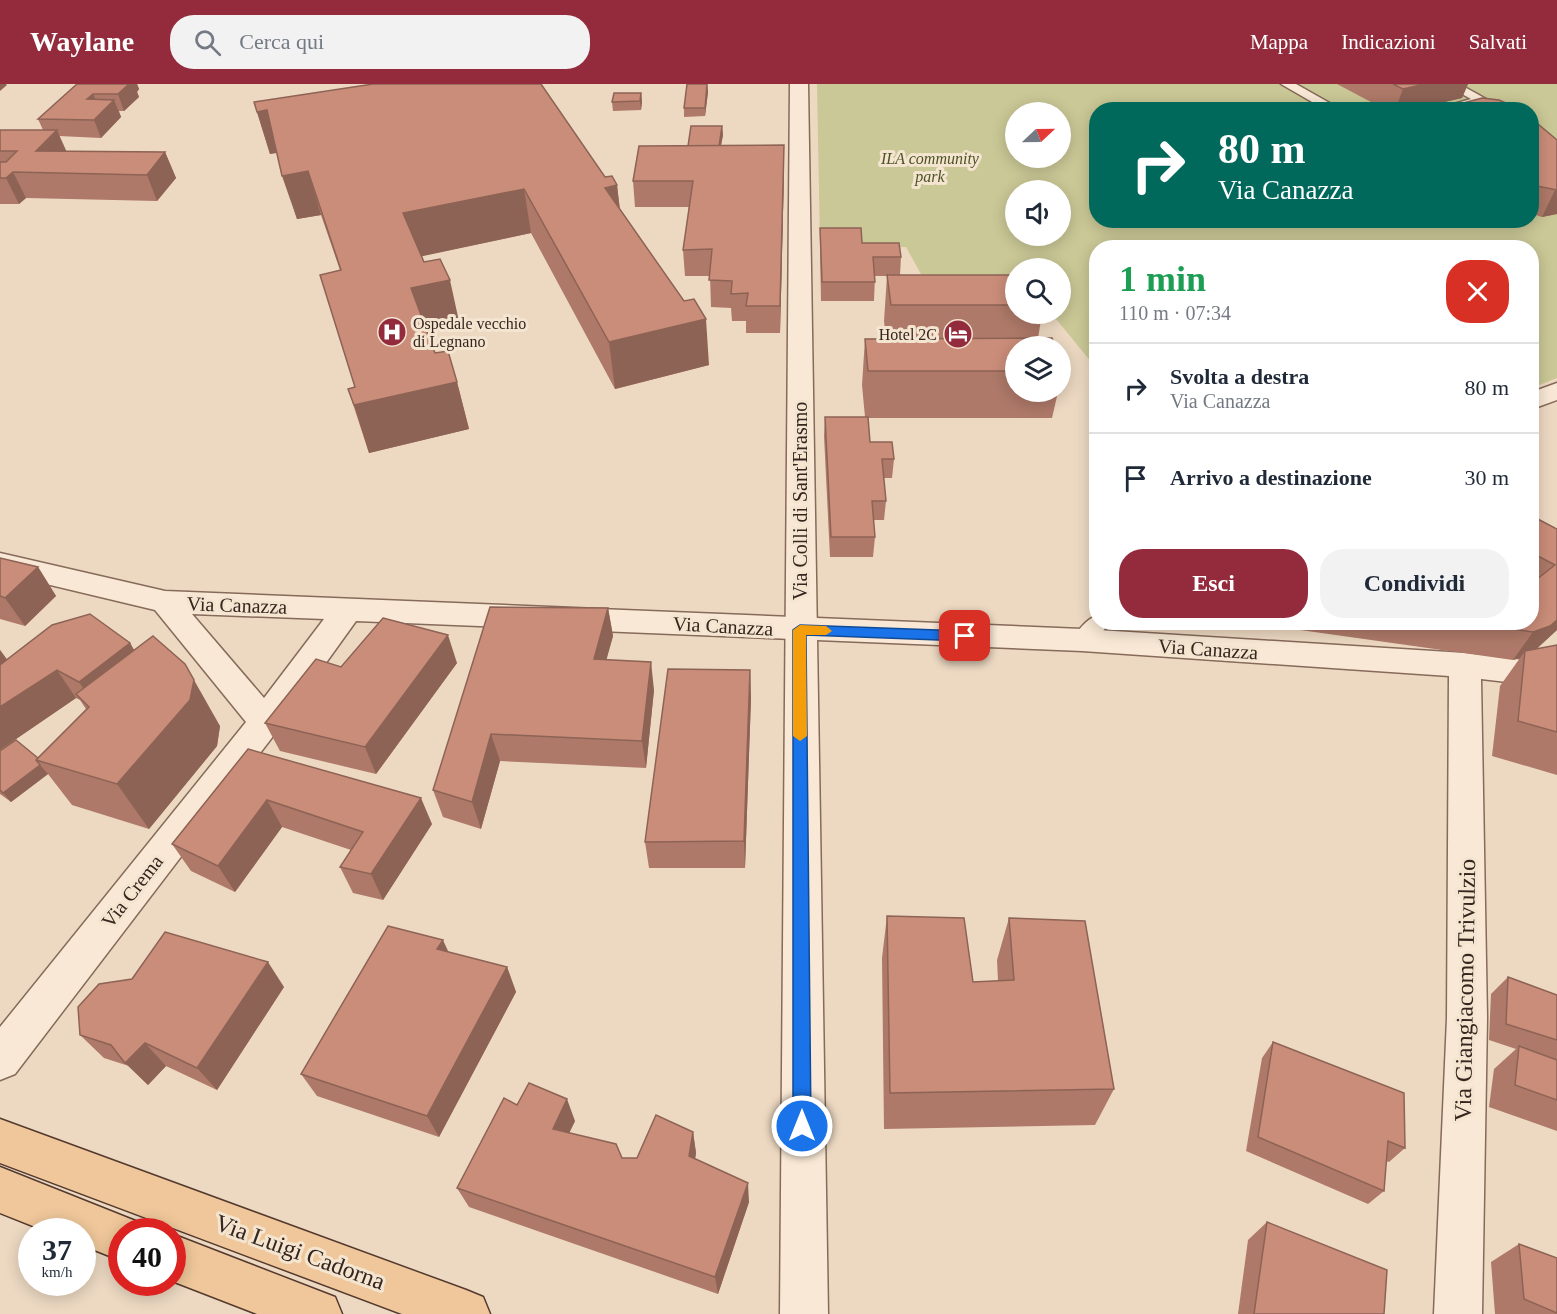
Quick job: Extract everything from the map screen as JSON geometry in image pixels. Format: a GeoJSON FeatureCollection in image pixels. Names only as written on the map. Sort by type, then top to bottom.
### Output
{"type":"FeatureCollection","features":[{"type":"Feature","properties":{"kind":"main road","name":"Via Luigi Cadorna"},"geometry":{"type":"LineString","coordinates":[[0,1141],[466,1314]]}},
{"type":"Feature","properties":{"kind":"main road"},"geometry":{"type":"LineString","coordinates":[[0,1190],[108,1232]]}},
{"type":"Feature","properties":{"kind":"main road"},"geometry":{"type":"LineString","coordinates":[[186,1262],[318,1314]]}},
{"type":"Feature","properties":{"kind":"street","name":"Via Colli di Sant'Erasmo"},"geometry":{"type":"LineString","coordinates":[[799,84],[804,1314]]}},
{"type":"Feature","properties":{"kind":"street"},"geometry":{"type":"LineString","coordinates":[[1539,398],[1557,391]]}},
{"type":"Feature","properties":{"kind":"street","name":"Via Canazza"},"geometry":{"type":"LineString","coordinates":[[0,563],[165,602],[800,630],[1090,631],[1172,635],[1557,676]]}},
{"type":"Feature","properties":{"kind":"street"},"geometry":{"type":"LineString","coordinates":[[165,602],[265,722]]}},
{"type":"Feature","properties":{"kind":"street","name":"Via Crema"},"geometry":{"type":"LineString","coordinates":[[0,1060],[265,722],[348,609]]}},
{"type":"Feature","properties":{"kind":"street","name":"Via Giangiacomo Trivulzio"},"geometry":{"type":"LineString","coordinates":[[1458,1314],[1467,1018],[1465,665]]}},
{"type":"Feature","properties":{"kind":"lane"},"geometry":{"type":"LineString","coordinates":[[1287,84],[1321,102]]}},
{"type":"Feature","properties":{"kind":"lane"},"geometry":{"type":"LineString","coordinates":[[1450,84],[1482,100],[1473,102]]}},
{"type":"Feature","properties":{"kind":"green space","name":"ILA community park"},"geometry":{"type":"Polygon","coordinates":[[[817,84],[1557,84],[1557,378],[1539,385],[1539,240],[1089,240],[1089,359],[1060,324],[1071,324],[1071,258],[1005,258],[1005,307],[933,296],[906,247],[820,246],[817,84]]]}},
{"type":"Feature","properties":{"kind":"building"},"geometry":{"type":"Polygon","coordinates":[[[77,84],[129,84],[118,94],[93,94],[87,99],[114,100],[94,120],[38,119],[77,84]]]}},
{"type":"Feature","properties":{"kind":"building"},"geometry":{"type":"Polygon","coordinates":[[[373,84],[541,84],[605,177],[612,176],[617,185],[605,188],[684,301],[694,299],[706,319],[609,342],[524,189],[403,213],[424,262],[440,259],[450,280],[411,288],[435,353],[448,351],[457,382],[354,405],[348,389],[355,387],[320,275],[341,270],[308,171],[282,176],[267,110],[257,112],[254,102],[373,84]]]}},
{"type":"Feature","properties":{"kind":"building"},"geometry":{"type":"Polygon","coordinates":[[[687,84],[707,84],[705,108],[684,108],[687,84]]]}},
{"type":"Feature","properties":{"kind":"building"},"geometry":{"type":"Polygon","coordinates":[[[1393,84],[1425,84],[1403,89],[1393,84]]]}},
{"type":"Feature","properties":{"kind":"building"},"geometry":{"type":"Polygon","coordinates":[[[614,93],[641,93],[640,101],[612,102],[614,93]]]}},
{"type":"Feature","properties":{"kind":"building"},"geometry":{"type":"Polygon","coordinates":[[[1482,98],[1504,102],[1467,102],[1482,98]]]}},
{"type":"Feature","properties":{"kind":"building"},"geometry":{"type":"Polygon","coordinates":[[[1539,125],[1557,140],[1557,190],[1539,186],[1539,125]]]}},
{"type":"Feature","properties":{"kind":"building"},"geometry":{"type":"Polygon","coordinates":[[[691,126],[722,126],[719,146],[688,146],[691,126]]]}},
{"type":"Feature","properties":{"kind":"building"},"geometry":{"type":"Polygon","coordinates":[[[0,130],[57,130],[36,151],[165,152],[147,175],[13,172],[6,178],[0,178],[0,162],[6,162],[17,151],[0,151],[0,130]]]}},
{"type":"Feature","properties":{"kind":"building"},"geometry":{"type":"Polygon","coordinates":[[[784,145],[780,306],[746,306],[748,293],[731,294],[732,281],[709,280],[712,249],[683,250],[693,181],[633,181],[639,146],[784,145]]]}},
{"type":"Feature","properties":{"kind":"building"},"geometry":{"type":"Polygon","coordinates":[[[820,228],[861,228],[862,243],[899,243],[901,257],[873,257],[875,282],[822,282],[820,228]]]}},
{"type":"Feature","properties":{"kind":"building"},"geometry":{"type":"Polygon","coordinates":[[[887,275],[1005,275],[1005,305],[891,305],[887,275]]]}},
{"type":"Feature","properties":{"kind":"building"},"geometry":{"type":"Polygon","coordinates":[[[1005,338],[1005,371],[868,371],[865,339],[1005,338]]]}},
{"type":"Feature","properties":{"kind":"building"},"geometry":{"type":"Polygon","coordinates":[[[825,417],[868,417],[870,442],[892,442],[894,459],[882,459],[886,501],[872,501],[875,537],[831,537],[825,417]]]}},
{"type":"Feature","properties":{"kind":"building"},"geometry":{"type":"Polygon","coordinates":[[[1539,520],[1557,529],[1557,620],[1550,626],[1539,630],[1539,578],[1555,565],[1539,557],[1539,520]]]}},
{"type":"Feature","properties":{"kind":"building"},"geometry":{"type":"Polygon","coordinates":[[[0,558],[38,567],[5,598],[0,596],[0,558]]]}},
{"type":"Feature","properties":{"kind":"building"},"geometry":{"type":"Polygon","coordinates":[[[490,607],[608,608],[594,659],[651,662],[642,741],[491,734],[472,802],[433,790],[490,607]]]}},
{"type":"Feature","properties":{"kind":"building"},"geometry":{"type":"Polygon","coordinates":[[[90,614],[130,643],[79,682],[57,670],[0,707],[0,665],[52,625],[90,614]]]}},
{"type":"Feature","properties":{"kind":"building"},"geometry":{"type":"Polygon","coordinates":[[[383,618],[448,635],[365,747],[265,723],[316,659],[341,667],[383,618]]]}},
{"type":"Feature","properties":{"kind":"building"},"geometry":{"type":"Polygon","coordinates":[[[153,636],[185,664],[194,680],[190,700],[117,784],[36,760],[89,707],[76,694],[153,636]]]}},
{"type":"Feature","properties":{"kind":"building"},"geometry":{"type":"Polygon","coordinates":[[[1557,645],[1557,732],[1518,721],[1525,651],[1557,645]]]}},
{"type":"Feature","properties":{"kind":"building"},"geometry":{"type":"Polygon","coordinates":[[[668,669],[750,670],[744,841],[645,842],[668,669]]]}},
{"type":"Feature","properties":{"kind":"building"},"geometry":{"type":"Polygon","coordinates":[[[16,740],[38,758],[36,760],[40,765],[3,793],[0,790],[0,751],[16,740]]]}},
{"type":"Feature","properties":{"kind":"building"},"geometry":{"type":"Polygon","coordinates":[[[248,749],[421,798],[371,874],[340,867],[363,832],[267,800],[218,866],[172,844],[248,749]]]}},
{"type":"Feature","properties":{"kind":"building"},"geometry":{"type":"Polygon","coordinates":[[[887,916],[964,918],[973,982],[1014,980],[1009,918],[1085,921],[1114,1089],[890,1093],[887,916]]]}},
{"type":"Feature","properties":{"kind":"building"},"geometry":{"type":"Polygon","coordinates":[[[388,926],[443,940],[437,949],[507,967],[427,1116],[301,1074],[388,926]]]}},
{"type":"Feature","properties":{"kind":"building"},"geometry":{"type":"Polygon","coordinates":[[[165,932],[268,962],[197,1068],[145,1043],[125,1063],[111,1045],[80,1035],[78,1007],[99,984],[132,979],[165,932]]]}},
{"type":"Feature","properties":{"kind":"building"},"geometry":{"type":"Polygon","coordinates":[[[1508,977],[1557,995],[1557,1040],[1506,1024],[1508,977]]]}},
{"type":"Feature","properties":{"kind":"building"},"geometry":{"type":"Polygon","coordinates":[[[1273,1042],[1404,1093],[1405,1148],[1388,1141],[1384,1191],[1258,1137],[1273,1042]]]}},
{"type":"Feature","properties":{"kind":"building"},"geometry":{"type":"Polygon","coordinates":[[[1519,1046],[1557,1060],[1557,1100],[1515,1085],[1519,1046]]]}},
{"type":"Feature","properties":{"kind":"building"},"geometry":{"type":"Polygon","coordinates":[[[529,1083],[567,1099],[553,1129],[616,1144],[622,1158],[637,1158],[656,1115],[693,1132],[689,1156],[748,1183],[715,1277],[457,1188],[504,1098],[517,1105],[529,1083]]]}},
{"type":"Feature","properties":{"kind":"building"},"geometry":{"type":"Polygon","coordinates":[[[1267,1222],[1387,1270],[1384,1314],[1254,1314],[1267,1222]]]}},
{"type":"Feature","properties":{"kind":"building"},"geometry":{"type":"Polygon","coordinates":[[[1519,1244],[1557,1258],[1557,1313],[1524,1299],[1519,1244]]]}},
{"type":"Feature","properties":{"kind":"slow traffic"},"geometry":{"type":"LineString","coordinates":[[800,736],[800,630],[826,631]]}},
{"type":"Feature","properties":{"kind":"place","name":"Ospedale vecchio di Legnano"},"geometry":{"type":"Point","coordinates":[392,332]}},
{"type":"Feature","properties":{"kind":"place","name":"Hotel 2C"},"geometry":{"type":"Point","coordinates":[958,334]}},
{"type":"Feature","properties":{"kind":"route"},"geometry":{"type":"LineString","coordinates":[[802,1126],[800,630],[965,636]]}}]}
